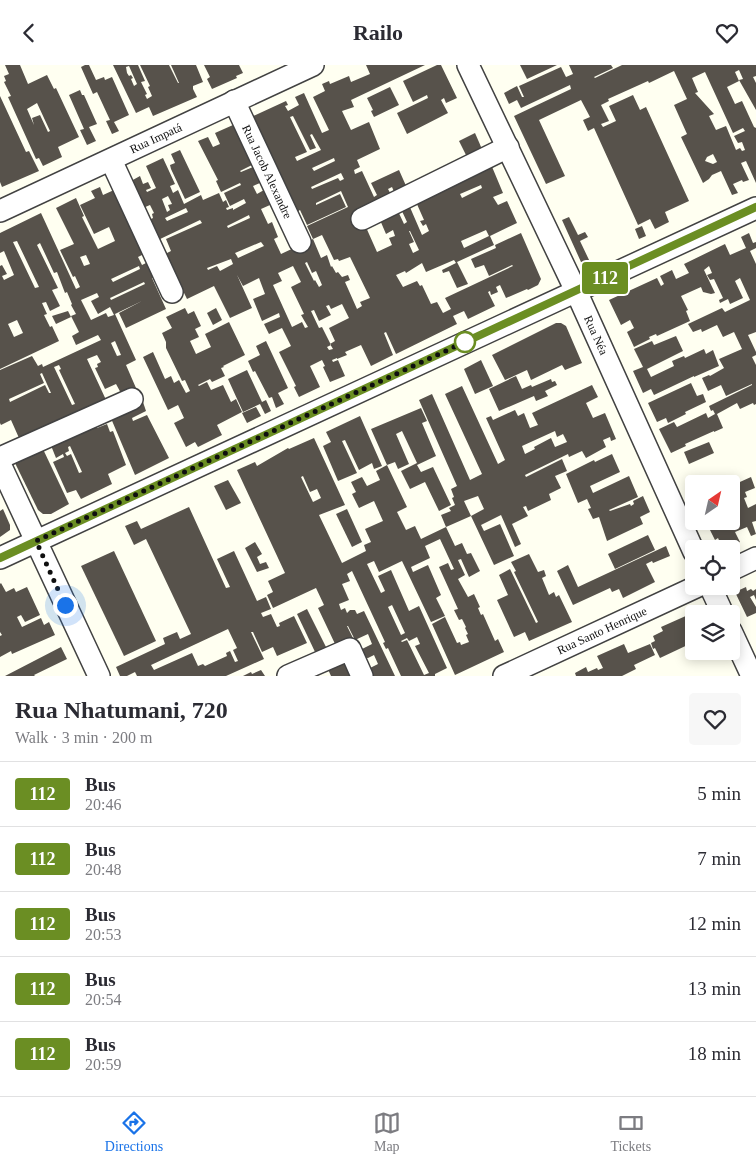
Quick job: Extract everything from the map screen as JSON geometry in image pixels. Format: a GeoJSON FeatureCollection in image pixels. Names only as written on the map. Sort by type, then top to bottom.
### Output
{"type":"FeatureCollection","features":[{"type":"Feature","properties":{"kind":"street","name":"Rua Impatá"},"geometry":{"type":"LineString","coordinates":[[0,211],[313,65]]}},
{"type":"Feature","properties":{"kind":"street","name":"Rua Néa"},"geometry":{"type":"LineString","coordinates":[[468,65],[576,291],[689,540]]}},
{"type":"Feature","properties":{"kind":"street","name":"Rua Jacob Alexandre"},"geometry":{"type":"LineString","coordinates":[[234,101],[300,243]]}},
{"type":"Feature","properties":{"kind":"street"},"geometry":{"type":"LineString","coordinates":[[362,219],[508,147]]}},
{"type":"Feature","properties":{"kind":"street"},"geometry":{"type":"LineString","coordinates":[[111,160],[172,292]]}},
{"type":"Feature","properties":{"kind":"street"},"geometry":{"type":"LineString","coordinates":[[0,558],[756,207]]}},
{"type":"Feature","properties":{"kind":"street"},"geometry":{"type":"LineString","coordinates":[[99,676],[1,468],[132,399]]}},
{"type":"Feature","properties":{"kind":"street"},"geometry":{"type":"LineString","coordinates":[[740,566],[756,559]]}},
{"type":"Feature","properties":{"kind":"street","name":"Rua Santo Henrique"},"geometry":{"type":"LineString","coordinates":[[504,676],[685,592]]}},
{"type":"Feature","properties":{"kind":"street"},"geometry":{"type":"LineString","coordinates":[[288,676],[350,649],[362,676]]}},
{"type":"Feature","properties":{"kind":"street"},"geometry":{"type":"LineString","coordinates":[[740,650],[752,676]]}},
{"type":"Feature","properties":{"kind":"building"},"geometry":{"type":"Polygon","coordinates":[[[5,65],[20,65],[28,84],[47,75],[54,89],[56,88],[79,137],[58,147],[62,157],[43,166],[39,158],[36,159],[8,97],[11,96],[4,82],[6,81],[4,76],[9,74],[5,65]],[[37,103],[27,109],[34,125],[32,118],[40,115],[48,132],[50,131],[37,103]]]}},
{"type":"Feature","properties":{"kind":"building"},"geometry":{"type":"Polygon","coordinates":[[[89,65],[96,80],[104,77],[105,80],[112,77],[129,115],[114,122],[119,131],[112,134],[106,121],[110,120],[97,92],[93,94],[81,67],[89,65]]]}},
{"type":"Feature","properties":{"kind":"building"},"geometry":{"type":"Polygon","coordinates":[[[113,65],[138,65],[145,81],[141,82],[147,94],[145,95],[147,99],[152,96],[148,87],[150,86],[140,65],[169,65],[179,83],[171,65],[196,65],[203,82],[193,86],[197,97],[153,116],[149,107],[136,113],[113,65]],[[129,66],[126,67],[127,73],[133,78],[131,79],[134,86],[137,84],[129,66]]]}},
{"type":"Feature","properties":{"kind":"building"},"geometry":{"type":"Polygon","coordinates":[[[204,65],[239,65],[243,73],[236,76],[237,78],[212,89],[207,79],[210,77],[204,65]]]}},
{"type":"Feature","properties":{"kind":"building"},"geometry":{"type":"Polygon","coordinates":[[[366,65],[425,65],[351,100],[354,107],[342,111],[351,130],[369,122],[380,149],[357,160],[360,167],[354,170],[355,174],[362,171],[374,197],[377,195],[371,183],[399,170],[407,188],[395,194],[392,187],[388,189],[394,200],[361,216],[377,252],[392,245],[389,238],[395,236],[393,230],[386,234],[380,220],[397,209],[404,224],[407,222],[401,209],[409,205],[422,235],[429,231],[426,224],[423,226],[420,221],[424,220],[416,202],[447,189],[444,184],[490,162],[503,193],[493,197],[498,205],[507,201],[517,223],[490,236],[494,245],[457,262],[468,284],[457,288],[449,271],[443,273],[442,270],[456,263],[454,260],[426,272],[422,263],[406,273],[405,271],[396,275],[403,287],[417,281],[420,286],[422,285],[431,304],[437,302],[443,313],[451,309],[445,298],[513,266],[489,276],[484,265],[475,268],[471,259],[496,248],[495,245],[521,233],[541,279],[538,285],[506,298],[500,285],[496,287],[498,292],[491,295],[490,291],[488,292],[495,306],[468,319],[464,311],[453,316],[457,324],[396,354],[386,332],[384,333],[393,355],[371,366],[361,345],[345,352],[347,355],[332,360],[333,362],[338,360],[345,376],[330,382],[322,360],[310,366],[320,387],[299,397],[294,387],[296,386],[279,352],[291,346],[282,328],[269,334],[264,324],[280,317],[279,313],[262,321],[253,299],[265,294],[259,278],[243,286],[237,275],[252,308],[230,318],[214,286],[187,299],[165,254],[171,251],[166,239],[202,223],[200,220],[158,240],[149,220],[153,218],[152,214],[154,213],[150,205],[143,208],[131,181],[140,176],[143,184],[148,182],[151,188],[146,190],[147,192],[156,188],[146,166],[163,158],[175,184],[170,186],[173,193],[178,190],[184,204],[201,195],[203,200],[219,193],[223,202],[226,200],[229,207],[226,208],[227,210],[233,208],[233,210],[246,203],[244,199],[230,206],[224,193],[241,185],[240,183],[221,192],[216,181],[218,180],[198,141],[208,137],[213,147],[220,144],[215,133],[233,125],[252,165],[240,171],[253,167],[260,183],[253,186],[257,194],[264,190],[270,205],[261,209],[268,224],[272,222],[278,237],[274,239],[281,254],[313,239],[307,226],[348,207],[341,191],[316,203],[316,205],[340,194],[346,207],[307,225],[300,210],[297,212],[251,117],[286,101],[288,105],[285,106],[288,111],[299,105],[295,97],[304,93],[322,133],[329,130],[313,97],[325,91],[322,84],[329,81],[330,84],[349,76],[351,82],[370,74],[366,65]],[[293,116],[290,117],[307,152],[295,157],[297,161],[321,150],[312,134],[310,135],[316,148],[310,150],[293,116]],[[334,158],[312,168],[314,171],[335,161],[334,158]],[[341,173],[311,187],[312,189],[338,178],[340,181],[344,179],[341,173]],[[481,185],[460,194],[462,198],[482,188],[481,185]],[[168,196],[162,199],[167,212],[170,210],[168,205],[172,204],[168,196]],[[186,208],[165,218],[167,221],[188,212],[186,208]],[[249,215],[227,226],[228,228],[250,218],[249,215]],[[486,230],[461,241],[464,248],[489,236],[486,230]],[[410,231],[414,242],[409,244],[413,253],[419,250],[410,231]],[[322,235],[313,239],[321,258],[327,255],[331,267],[336,273],[338,272],[342,277],[348,275],[350,280],[345,282],[357,309],[362,306],[360,302],[370,298],[350,257],[339,261],[338,259],[334,260],[322,235]],[[261,242],[235,253],[238,258],[264,246],[261,242]],[[231,259],[207,268],[208,270],[217,266],[220,271],[233,264],[231,259]],[[307,262],[305,263],[319,287],[322,285],[316,271],[312,273],[307,262]],[[293,266],[278,273],[282,281],[273,285],[292,327],[302,322],[305,328],[308,327],[301,315],[304,314],[291,287],[301,282],[293,266]],[[342,304],[331,309],[329,305],[326,306],[331,315],[319,321],[314,310],[311,311],[319,328],[322,327],[330,344],[335,341],[329,328],[349,318],[342,304]],[[331,345],[327,347],[329,350],[333,349],[331,345]]]}},
{"type":"Feature","properties":{"kind":"building"},"geometry":{"type":"Polygon","coordinates":[[[437,65],[441,65],[457,98],[446,103],[444,98],[441,100],[448,113],[407,134],[397,113],[428,98],[427,95],[413,102],[403,81],[437,65]]]}},
{"type":"Feature","properties":{"kind":"building"},"geometry":{"type":"Polygon","coordinates":[[[520,65],[557,65],[527,79],[520,65]]]}},
{"type":"Feature","properties":{"kind":"building"},"geometry":{"type":"Polygon","coordinates":[[[569,65],[611,65],[613,68],[595,78],[622,65],[756,65],[756,76],[753,77],[756,83],[756,110],[739,80],[743,79],[739,70],[735,72],[739,81],[727,87],[735,104],[742,101],[756,128],[756,183],[746,161],[741,163],[749,180],[743,182],[742,180],[733,184],[738,193],[732,195],[721,171],[712,175],[703,183],[681,137],[687,134],[674,105],[687,99],[674,71],[608,99],[609,101],[601,105],[609,121],[601,124],[603,127],[616,121],[609,106],[633,95],[640,110],[646,107],[689,201],[665,212],[669,222],[655,229],[650,219],[638,225],[594,128],[588,131],[583,120],[590,117],[581,100],[539,120],[565,176],[546,184],[514,116],[571,89],[570,85],[521,108],[517,100],[509,104],[504,93],[517,86],[522,97],[524,97],[519,86],[561,67],[566,77],[573,74],[569,65]],[[705,72],[692,78],[698,92],[695,93],[714,114],[709,116],[716,130],[726,126],[736,150],[740,148],[742,151],[745,150],[742,142],[738,143],[734,136],[745,131],[743,128],[733,133],[705,72]],[[713,154],[707,157],[705,161],[713,164],[717,162],[713,154]]]}},
{"type":"Feature","properties":{"kind":"building"},"geometry":{"type":"Polygon","coordinates":[[[390,87],[399,105],[374,117],[367,98],[390,87]]]}},
{"type":"Feature","properties":{"kind":"building"},"geometry":{"type":"Polygon","coordinates":[[[80,90],[97,124],[89,127],[96,141],[87,145],[80,130],[84,129],[69,95],[80,90]]]}},
{"type":"Feature","properties":{"kind":"building"},"geometry":{"type":"Polygon","coordinates":[[[0,96],[26,152],[29,151],[39,171],[2,187],[0,182],[0,96]]]}},
{"type":"Feature","properties":{"kind":"building"},"geometry":{"type":"Polygon","coordinates":[[[475,133],[485,156],[470,163],[459,141],[475,133]]]}},
{"type":"Feature","properties":{"kind":"building"},"geometry":{"type":"Polygon","coordinates":[[[180,150],[200,192],[185,199],[170,165],[175,163],[171,154],[180,150]]]}},
{"type":"Feature","properties":{"kind":"building"},"geometry":{"type":"Polygon","coordinates":[[[100,187],[103,195],[114,190],[144,254],[138,257],[142,265],[148,262],[155,277],[152,278],[166,309],[126,328],[119,313],[142,301],[115,314],[136,360],[126,365],[136,388],[122,395],[116,384],[105,389],[95,368],[101,362],[97,355],[87,359],[107,402],[19,438],[11,420],[1,425],[0,423],[0,370],[32,356],[38,366],[42,364],[43,367],[101,340],[98,335],[76,345],[72,336],[79,332],[71,316],[76,314],[57,272],[54,273],[40,243],[37,245],[58,288],[52,290],[60,306],[50,311],[46,302],[42,303],[47,314],[44,315],[59,341],[0,369],[0,266],[2,265],[7,274],[2,276],[4,280],[14,275],[4,251],[0,253],[0,233],[41,213],[76,289],[80,287],[60,250],[74,244],[56,208],[76,198],[84,216],[82,217],[98,249],[115,241],[109,227],[94,234],[80,205],[95,198],[91,191],[100,187]],[[17,241],[13,242],[35,288],[39,287],[17,241]],[[86,255],[80,257],[84,266],[90,264],[86,255]],[[139,266],[111,279],[113,282],[140,269],[139,266]],[[144,282],[110,298],[111,300],[145,284],[144,282]],[[97,293],[81,300],[91,320],[106,313],[108,317],[114,315],[110,307],[98,314],[91,301],[99,297],[97,293]],[[17,320],[8,324],[14,337],[23,333],[17,320]],[[115,341],[111,343],[117,356],[121,355],[115,341]],[[59,365],[54,367],[72,405],[75,404],[59,370],[61,369],[59,365]],[[42,373],[40,374],[44,383],[9,399],[10,402],[45,385],[49,393],[51,393],[42,373]]]}},
{"type":"Feature","properties":{"kind":"building"},"geometry":{"type":"Polygon","coordinates":[[[569,217],[578,235],[585,232],[588,237],[580,241],[590,262],[581,262],[562,220],[569,217]]]}},
{"type":"Feature","properties":{"kind":"building"},"geometry":{"type":"Polygon","coordinates":[[[642,226],[646,236],[639,239],[635,229],[642,226]]]}},
{"type":"Feature","properties":{"kind":"building"},"geometry":{"type":"Polygon","coordinates":[[[749,233],[753,243],[756,242],[756,248],[750,251],[756,264],[756,332],[748,335],[756,352],[756,355],[752,357],[756,365],[756,404],[754,405],[753,403],[740,409],[737,403],[717,414],[723,428],[685,444],[686,446],[671,453],[659,429],[674,422],[677,427],[706,413],[708,418],[715,414],[709,406],[752,385],[726,396],[721,385],[708,391],[702,378],[724,368],[719,359],[742,349],[734,332],[723,337],[717,325],[702,332],[701,329],[693,332],[688,324],[722,308],[725,312],[750,300],[740,278],[735,281],[743,298],[730,304],[728,299],[720,303],[719,300],[723,298],[714,279],[710,280],[707,275],[712,273],[709,266],[704,270],[715,293],[703,292],[701,287],[681,296],[688,310],[686,311],[690,321],[657,336],[656,334],[649,337],[650,339],[634,347],[627,332],[634,328],[630,320],[621,325],[609,300],[657,278],[661,286],[664,284],[660,276],[672,270],[676,279],[689,273],[684,264],[725,244],[730,255],[746,248],[741,237],[749,233]]]}},
{"type":"Feature","properties":{"kind":"building"},"geometry":{"type":"Polygon","coordinates":[[[185,308],[188,314],[194,311],[201,326],[195,329],[199,337],[190,341],[196,354],[211,347],[205,334],[229,322],[245,355],[221,368],[225,376],[212,382],[210,379],[198,385],[207,382],[211,390],[223,385],[231,402],[236,399],[242,412],[217,425],[222,435],[198,447],[195,442],[186,447],[174,423],[184,418],[178,405],[168,410],[143,357],[153,352],[165,379],[171,376],[174,383],[179,380],[186,393],[190,391],[185,380],[182,381],[166,348],[166,342],[162,333],[172,328],[166,317],[185,308]]]}},
{"type":"Feature","properties":{"kind":"building"},"geometry":{"type":"Polygon","coordinates":[[[216,308],[222,320],[213,325],[207,313],[216,308]]]}},
{"type":"Feature","properties":{"kind":"building"},"geometry":{"type":"Polygon","coordinates":[[[68,311],[71,317],[56,324],[52,316],[68,311]]]}},
{"type":"Feature","properties":{"kind":"building"},"geometry":{"type":"Polygon","coordinates":[[[556,323],[566,326],[582,363],[565,370],[562,365],[531,380],[527,370],[505,380],[492,355],[556,323]]]}},
{"type":"Feature","properties":{"kind":"building"},"geometry":{"type":"Polygon","coordinates":[[[676,336],[683,351],[647,369],[651,377],[674,366],[672,361],[684,356],[685,358],[704,349],[706,354],[713,350],[719,366],[654,395],[651,389],[643,393],[633,371],[643,367],[634,349],[652,341],[654,345],[676,336]]]}},
{"type":"Feature","properties":{"kind":"building"},"geometry":{"type":"Polygon","coordinates":[[[266,341],[288,388],[278,393],[284,404],[276,408],[272,397],[269,398],[248,361],[260,355],[256,346],[266,341]]]}},
{"type":"Feature","properties":{"kind":"building"},"geometry":{"type":"Polygon","coordinates":[[[481,360],[493,386],[475,394],[464,369],[481,360]]]}},
{"type":"Feature","properties":{"kind":"building"},"geometry":{"type":"Polygon","coordinates":[[[247,370],[262,402],[266,400],[271,411],[265,414],[260,404],[243,412],[228,379],[247,370]]]}},
{"type":"Feature","properties":{"kind":"building"},"geometry":{"type":"Polygon","coordinates":[[[516,376],[522,389],[551,379],[557,385],[545,391],[548,396],[536,401],[534,396],[499,411],[489,389],[516,376]]]}},
{"type":"Feature","properties":{"kind":"building"},"geometry":{"type":"Polygon","coordinates":[[[691,383],[697,396],[703,394],[706,402],[668,423],[666,418],[657,422],[648,403],[691,383]]]}},
{"type":"Feature","properties":{"kind":"building"},"geometry":{"type":"Polygon","coordinates":[[[592,385],[598,397],[586,403],[593,418],[605,413],[616,439],[611,441],[610,437],[603,440],[606,447],[586,458],[582,451],[569,457],[568,454],[525,475],[526,477],[562,459],[567,471],[555,476],[561,488],[549,494],[551,500],[528,511],[526,506],[523,507],[528,516],[512,524],[521,544],[515,547],[501,515],[481,525],[484,531],[500,524],[514,556],[494,565],[471,516],[446,527],[441,515],[451,511],[449,508],[455,505],[451,489],[457,486],[419,400],[432,394],[470,480],[482,474],[445,394],[462,386],[498,464],[505,460],[486,418],[491,416],[493,420],[515,410],[518,416],[524,413],[530,428],[538,425],[532,413],[592,385]],[[555,431],[522,446],[525,454],[551,438],[555,447],[567,442],[563,434],[557,437],[555,431]],[[478,496],[464,501],[471,516],[484,509],[478,496]]]}},
{"type":"Feature","properties":{"kind":"building"},"geometry":{"type":"Polygon","coordinates":[[[143,402],[146,411],[132,418],[133,421],[147,415],[169,458],[135,475],[110,416],[143,402]]]}},
{"type":"Feature","properties":{"kind":"building"},"geometry":{"type":"Polygon","coordinates":[[[256,407],[261,416],[247,423],[242,413],[256,407]]]}},
{"type":"Feature","properties":{"kind":"building"},"geometry":{"type":"Polygon","coordinates":[[[421,408],[427,421],[422,423],[436,456],[417,465],[421,472],[433,467],[451,505],[439,511],[425,482],[410,489],[401,471],[417,463],[402,431],[396,434],[409,464],[398,469],[395,462],[387,465],[371,429],[421,408]]]}},
{"type":"Feature","properties":{"kind":"building"},"geometry":{"type":"Polygon","coordinates":[[[360,416],[382,466],[374,469],[372,463],[359,470],[345,440],[342,441],[357,473],[338,481],[323,446],[331,442],[326,432],[360,416]]]}},
{"type":"Feature","properties":{"kind":"building"},"geometry":{"type":"Polygon","coordinates":[[[95,423],[97,428],[107,424],[110,432],[113,431],[126,465],[108,474],[112,484],[81,499],[76,490],[67,493],[53,462],[64,457],[63,454],[56,458],[50,443],[95,423]],[[70,446],[68,447],[69,451],[65,453],[67,456],[71,454],[79,473],[82,472],[70,446]]]}},
{"type":"Feature","properties":{"kind":"building"},"geometry":{"type":"Polygon","coordinates":[[[314,438],[345,505],[319,515],[342,563],[366,551],[364,545],[371,542],[365,529],[383,521],[374,501],[359,508],[352,494],[356,492],[351,482],[362,477],[367,486],[380,480],[376,471],[387,465],[407,507],[397,512],[406,530],[415,526],[421,539],[446,527],[455,546],[462,543],[467,554],[471,553],[480,571],[469,577],[461,559],[458,560],[465,575],[458,579],[468,597],[474,594],[480,607],[478,608],[481,615],[483,614],[495,641],[498,639],[504,652],[455,675],[432,624],[445,617],[457,643],[460,642],[461,645],[469,642],[466,635],[468,634],[466,627],[462,619],[459,620],[454,610],[458,609],[439,567],[448,563],[451,570],[454,569],[440,539],[425,546],[430,558],[411,567],[413,572],[428,565],[441,595],[436,598],[445,616],[431,622],[402,561],[379,572],[374,561],[367,564],[381,593],[385,591],[378,576],[391,570],[409,611],[419,606],[447,668],[435,674],[435,676],[401,676],[388,648],[386,649],[383,643],[385,642],[352,571],[347,574],[350,581],[342,584],[349,600],[339,604],[341,610],[345,608],[347,613],[350,610],[355,610],[357,614],[364,611],[395,676],[368,676],[366,670],[378,664],[374,655],[368,658],[360,657],[360,650],[372,644],[368,634],[355,640],[347,626],[353,638],[336,646],[318,608],[324,605],[316,588],[273,608],[267,595],[273,592],[268,581],[285,573],[237,470],[255,462],[257,466],[314,438]],[[303,476],[301,477],[313,502],[321,498],[317,489],[310,492],[303,476]],[[392,605],[388,607],[401,635],[405,633],[392,605]],[[417,637],[409,641],[407,638],[401,641],[407,640],[424,675],[429,673],[415,646],[420,644],[417,637]]]}},
{"type":"Feature","properties":{"kind":"building"},"geometry":{"type":"Polygon","coordinates":[[[709,442],[714,453],[689,464],[684,452],[709,442]]]}},
{"type":"Feature","properties":{"kind":"building"},"geometry":{"type":"Polygon","coordinates":[[[42,447],[69,504],[51,514],[43,514],[38,510],[15,463],[19,456],[42,447]]]}},
{"type":"Feature","properties":{"kind":"building"},"geometry":{"type":"Polygon","coordinates":[[[612,454],[620,472],[590,486],[593,493],[629,476],[638,497],[609,510],[630,504],[631,506],[634,504],[633,501],[643,496],[650,512],[640,517],[643,524],[607,541],[599,517],[593,519],[588,509],[591,508],[587,499],[578,503],[566,474],[594,460],[595,462],[612,454]]]}},
{"type":"Feature","properties":{"kind":"building"},"geometry":{"type":"Polygon","coordinates":[[[751,477],[755,488],[745,492],[747,497],[744,498],[748,508],[756,504],[756,521],[752,522],[756,534],[751,536],[747,527],[740,530],[740,482],[751,477]]]}},
{"type":"Feature","properties":{"kind":"building"},"geometry":{"type":"Polygon","coordinates":[[[228,480],[241,503],[226,510],[214,486],[228,480]]]}},
{"type":"Feature","properties":{"kind":"building"},"geometry":{"type":"Polygon","coordinates":[[[189,507],[226,588],[230,587],[217,559],[234,551],[257,601],[266,597],[271,609],[261,613],[263,617],[271,614],[277,627],[280,626],[279,623],[294,616],[307,643],[277,656],[273,647],[262,652],[253,632],[251,632],[264,659],[226,676],[137,676],[135,672],[127,676],[120,676],[116,667],[165,644],[163,638],[177,632],[180,639],[191,634],[146,539],[134,545],[125,526],[137,521],[141,529],[189,507]],[[228,629],[151,665],[154,670],[192,653],[198,666],[203,664],[205,666],[227,656],[226,653],[230,651],[235,662],[238,661],[233,650],[237,648],[228,629]]]}},
{"type":"Feature","properties":{"kind":"building"},"geometry":{"type":"Polygon","coordinates":[[[3,509],[10,525],[10,530],[0,537],[0,511],[3,509]]]}},
{"type":"Feature","properties":{"kind":"building"},"geometry":{"type":"Polygon","coordinates":[[[347,509],[362,542],[352,547],[336,514],[347,509]]]}},
{"type":"Feature","properties":{"kind":"building"},"geometry":{"type":"Polygon","coordinates":[[[710,530],[740,530],[735,532],[739,540],[719,540],[718,538],[715,540],[710,530]]]}},
{"type":"Feature","properties":{"kind":"building"},"geometry":{"type":"Polygon","coordinates":[[[648,535],[655,550],[615,569],[608,554],[648,535]]]}},
{"type":"Feature","properties":{"kind":"building"},"geometry":{"type":"Polygon","coordinates":[[[255,542],[262,554],[257,557],[260,564],[266,562],[269,568],[257,572],[245,548],[255,542]]]}},
{"type":"Feature","properties":{"kind":"building"},"geometry":{"type":"Polygon","coordinates":[[[666,546],[670,556],[646,564],[655,582],[623,598],[619,589],[612,592],[610,588],[573,605],[557,571],[568,565],[578,587],[666,546]]]}},
{"type":"Feature","properties":{"kind":"building"},"geometry":{"type":"Polygon","coordinates":[[[114,551],[156,641],[124,656],[81,566],[114,551]]]}},
{"type":"Feature","properties":{"kind":"building"},"geometry":{"type":"Polygon","coordinates":[[[529,554],[538,572],[544,570],[546,576],[542,578],[549,595],[554,592],[556,597],[559,595],[572,622],[529,641],[525,632],[514,637],[497,600],[508,595],[499,575],[510,569],[536,623],[538,622],[511,562],[529,554]]]}},
{"type":"Feature","properties":{"kind":"building"},"geometry":{"type":"Polygon","coordinates":[[[1,583],[6,592],[14,588],[16,592],[27,587],[40,615],[25,622],[21,615],[17,617],[22,627],[41,618],[44,625],[49,622],[55,635],[12,654],[11,651],[0,657],[0,636],[2,635],[0,632],[1,583]]]}},
{"type":"Feature","properties":{"kind":"building"},"geometry":{"type":"Polygon","coordinates":[[[746,587],[747,591],[756,589],[756,600],[754,595],[750,597],[756,607],[756,613],[747,617],[736,595],[740,595],[740,590],[746,587]]]}},
{"type":"Feature","properties":{"kind":"building"},"geometry":{"type":"Polygon","coordinates":[[[307,609],[327,649],[316,654],[297,614],[307,609]]]}},
{"type":"Feature","properties":{"kind":"building"},"geometry":{"type":"Polygon","coordinates":[[[685,616],[685,646],[660,658],[651,643],[655,641],[653,636],[663,631],[661,627],[685,616]]]}},
{"type":"Feature","properties":{"kind":"building"},"geometry":{"type":"Polygon","coordinates":[[[624,644],[628,653],[650,644],[655,655],[634,665],[636,669],[622,676],[576,676],[575,673],[586,667],[588,672],[597,668],[598,670],[603,668],[597,656],[624,644]]]}},
{"type":"Feature","properties":{"kind":"building"},"geometry":{"type":"Polygon","coordinates":[[[61,647],[67,659],[35,676],[5,676],[61,647]]]}},
{"type":"Feature","properties":{"kind":"building"},"geometry":{"type":"Polygon","coordinates":[[[347,656],[352,676],[331,676],[326,665],[347,656]]]}},
{"type":"Feature","properties":{"kind":"building"},"geometry":{"type":"Polygon","coordinates":[[[261,670],[265,676],[243,676],[251,672],[252,674],[261,670]]]}},
{"type":"Feature","properties":{"kind":"bus line","name":"112"},"geometry":{"type":"LineString","coordinates":[[0,558],[756,207]]}},
{"type":"Feature","properties":{"kind":"route"},"geometry":{"type":"LineString","coordinates":[[65,605],[36,541],[465,342]]}}]}
